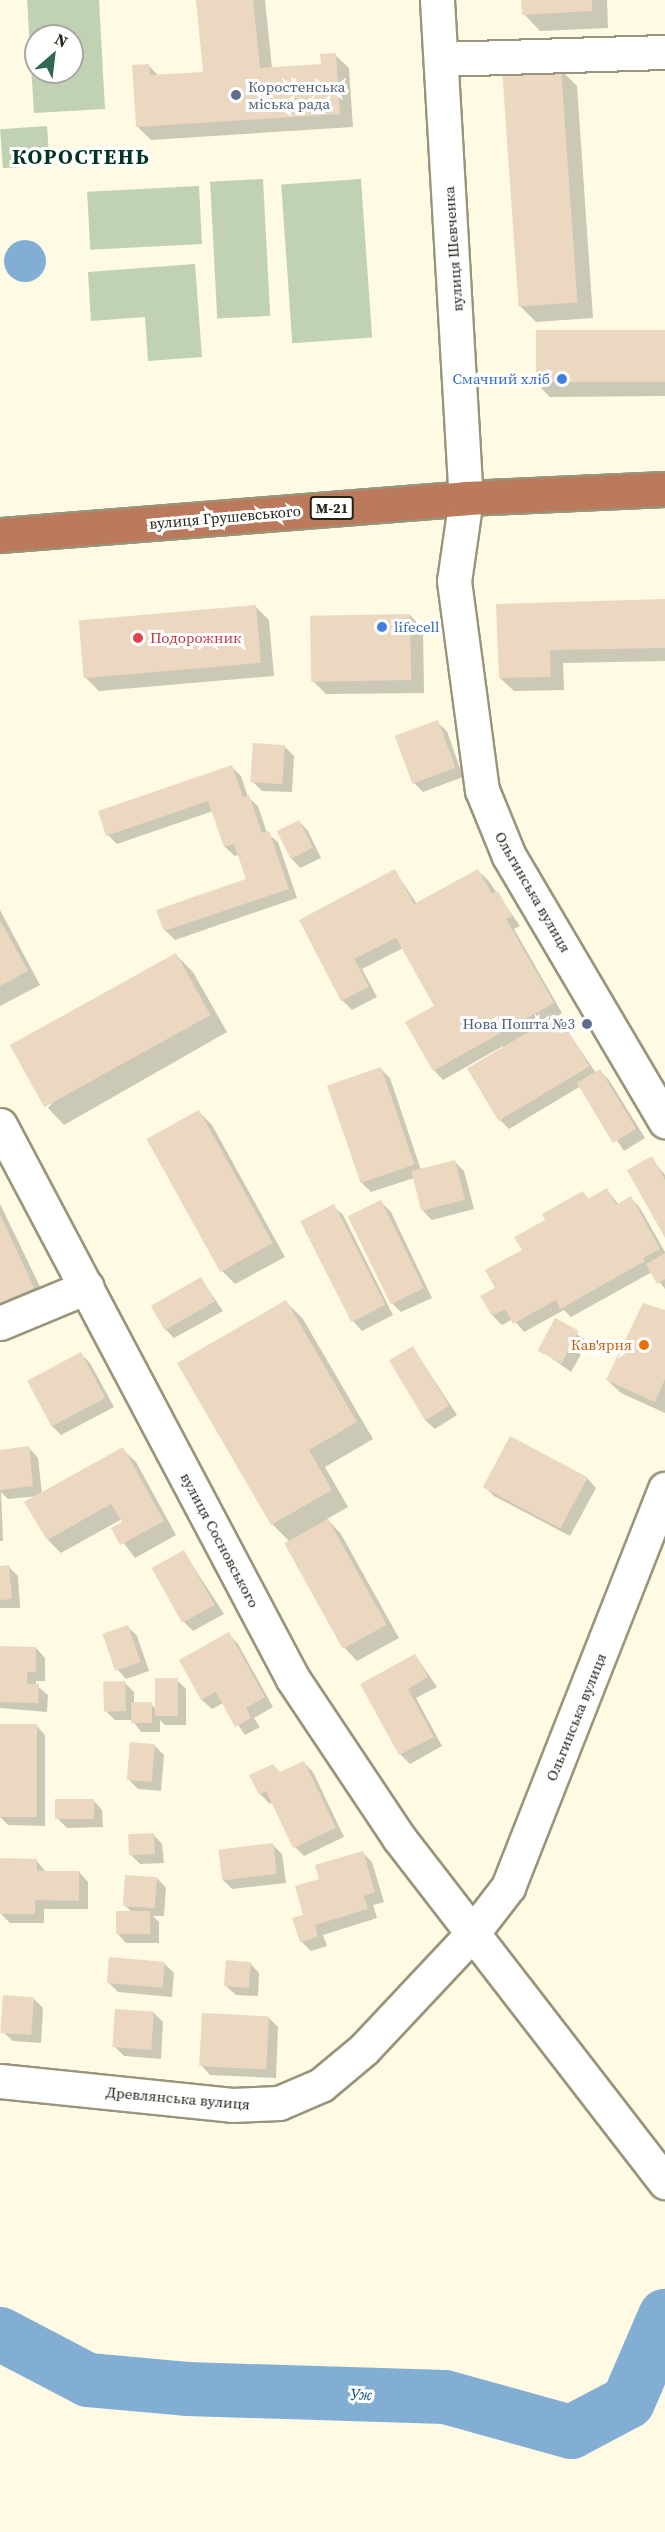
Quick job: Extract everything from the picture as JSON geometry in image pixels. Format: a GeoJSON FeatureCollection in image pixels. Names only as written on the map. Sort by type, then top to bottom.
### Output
{"type":"FeatureCollection","features":[{"type":"Feature","properties":{"kind":"highway","name":"вулиця Грушевського"},"geometry":{"type":"LineString","coordinates":[[0,534],[466,498],[665,489]]}},
{"type":"Feature","properties":{"kind":"street","name":"вулиця Шевченка"},"geometry":{"type":"LineString","coordinates":[[438,0],[466,498]]}},
{"type":"Feature","properties":{"kind":"street"},"geometry":{"type":"LineString","coordinates":[[441,58],[665,52]]}},
{"type":"Feature","properties":{"kind":"street","name":"Ольгинська вулиця"},"geometry":{"type":"LineString","coordinates":[[466,498],[454,581],[482,790],[509,856],[614,1028],[665,1121]]}},
{"type":"Feature","properties":{"kind":"street","name":"вулиця Сосновського"},"geometry":{"type":"LineString","coordinates":[[0,1125],[293,1679],[399,1839],[471,1935],[665,2182]]}},
{"type":"Feature","properties":{"kind":"street"},"geometry":{"type":"LineString","coordinates":[[0,1323],[87,1287]]}},
{"type":"Feature","properties":{"kind":"street","name":"Ольгинська вулиця"},"geometry":{"type":"LineString","coordinates":[[471,1935],[508,1887],[665,1489]]}},
{"type":"Feature","properties":{"kind":"street","name":"Древлянська вулиця"},"geometry":{"type":"LineString","coordinates":[[0,2081],[232,2105],[279,2103],[321,2085],[364,2049],[471,1935]]}},
{"type":"Feature","properties":{"kind":"green space"},"geometry":{"type":"Polygon","coordinates":[[[27,0],[99,0],[105,109],[34,113],[32,84],[84,84],[84,24],[28,24],[27,0]]]}},
{"type":"Feature","properties":{"kind":"green space"},"geometry":{"type":"Polygon","coordinates":[[[47,126],[50,165],[3,168],[0,129],[47,126]]]}},
{"type":"Feature","properties":{"kind":"green space"},"geometry":{"type":"Polygon","coordinates":[[[263,179],[270,316],[217,319],[210,182],[263,179]]]}},
{"type":"Feature","properties":{"kind":"green space"},"geometry":{"type":"Polygon","coordinates":[[[361,179],[372,338],[292,343],[281,185],[361,179]]]}},
{"type":"Feature","properties":{"kind":"green space"},"geometry":{"type":"Polygon","coordinates":[[[199,186],[202,244],[90,250],[87,192],[199,186]]]}},
{"type":"Feature","properties":{"kind":"green space"},"geometry":{"type":"Polygon","coordinates":[[[195,264],[202,357],[148,361],[145,317],[91,321],[88,272],[195,264]]]}},
{"type":"Feature","properties":{"kind":"water"},"geometry":{"type":"Polygon","coordinates":[[[25,240],[40,246],[46,261],[40,276],[25,282],[10,276],[4,261],[10,246],[25,240]]]}},
{"type":"Feature","properties":{"kind":"building","name":"Коростенська міська рада"},"geometry":{"type":"Polygon","coordinates":[[[196,0],[253,0],[260,68],[321,64],[320,54],[336,53],[340,114],[136,127],[132,65],[149,64],[150,75],[203,72],[196,0]]]}},
{"type":"Feature","properties":{"kind":"building"},"geometry":{"type":"Polygon","coordinates":[[[521,0],[592,0],[592,11],[522,15],[521,0]]]}},
{"type":"Feature","properties":{"kind":"building"},"geometry":{"type":"Polygon","coordinates":[[[561,67],[577,302],[519,307],[502,71],[561,67]]]}},
{"type":"Feature","properties":{"kind":"building"},"geometry":{"type":"Polygon","coordinates":[[[536,330],[665,330],[665,382],[536,382],[536,330]]]}},
{"type":"Feature","properties":{"kind":"building"},"geometry":{"type":"Polygon","coordinates":[[[665,599],[665,648],[550,650],[551,677],[499,678],[496,604],[665,599]]]}},
{"type":"Feature","properties":{"kind":"building"},"geometry":{"type":"Polygon","coordinates":[[[256,605],[261,663],[84,678],[79,621],[256,605]]]}},
{"type":"Feature","properties":{"kind":"building"},"geometry":{"type":"Polygon","coordinates":[[[410,614],[411,680],[311,682],[310,616],[410,614]]]}},
{"type":"Feature","properties":{"kind":"building"},"geometry":{"type":"Polygon","coordinates":[[[438,720],[455,768],[412,784],[395,736],[438,720]]]}},
{"type":"Feature","properties":{"kind":"building"},"geometry":{"type":"Polygon","coordinates":[[[253,743],[285,745],[282,784],[250,782],[253,743]]]}},
{"type":"Feature","properties":{"kind":"building"},"geometry":{"type":"Polygon","coordinates":[[[232,765],[243,797],[249,795],[262,833],[269,831],[289,889],[164,931],[156,910],[246,879],[234,844],[224,847],[208,801],[106,836],[98,811],[232,765]]]}},
{"type":"Feature","properties":{"kind":"building"},"geometry":{"type":"Polygon","coordinates":[[[299,820],[313,848],[291,859],[277,831],[299,820]]]}},
{"type":"Feature","properties":{"kind":"building"},"geometry":{"type":"Polygon","coordinates":[[[395,869],[414,904],[478,869],[492,894],[498,891],[512,916],[506,919],[554,1003],[433,1071],[405,1022],[434,1006],[396,938],[354,959],[369,987],[341,1001],[299,920],[395,869]]]}},
{"type":"Feature","properties":{"kind":"building"},"geometry":{"type":"Polygon","coordinates":[[[0,920],[28,971],[0,986],[0,920]]]}},
{"type":"Feature","properties":{"kind":"building"},"geometry":{"type":"Polygon","coordinates":[[[176,953],[210,1015],[44,1107],[10,1045],[176,953]]]}},
{"type":"Feature","properties":{"kind":"building"},"geometry":{"type":"Polygon","coordinates":[[[558,1014],[589,1066],[499,1121],[467,1069],[558,1014]]]}},
{"type":"Feature","properties":{"kind":"building"},"geometry":{"type":"Polygon","coordinates":[[[381,1067],[415,1164],[361,1183],[327,1086],[381,1067]]]}},
{"type":"Feature","properties":{"kind":"building"},"geometry":{"type":"Polygon","coordinates":[[[600,1069],[636,1129],[613,1143],[577,1083],[600,1069]]]}},
{"type":"Feature","properties":{"kind":"building"},"geometry":{"type":"Polygon","coordinates":[[[199,1110],[273,1243],[220,1272],[147,1139],[199,1110]]]}},
{"type":"Feature","properties":{"kind":"building"},"geometry":{"type":"Polygon","coordinates":[[[652,1156],[665,1180],[665,1238],[627,1170],[652,1156]]]}},
{"type":"Feature","properties":{"kind":"building"},"geometry":{"type":"Polygon","coordinates":[[[455,1160],[465,1200],[421,1211],[411,1171],[455,1160]]]}},
{"type":"Feature","properties":{"kind":"building"},"geometry":{"type":"Polygon","coordinates":[[[607,1188],[616,1205],[631,1196],[660,1249],[643,1258],[645,1261],[560,1309],[556,1300],[513,1324],[505,1309],[492,1316],[480,1296],[495,1288],[485,1270],[522,1250],[514,1237],[545,1220],[542,1214],[583,1191],[588,1199],[607,1188]]]}},
{"type":"Feature","properties":{"kind":"building"},"geometry":{"type":"Polygon","coordinates":[[[381,1200],[424,1288],[391,1304],[348,1216],[381,1200]]]}},
{"type":"Feature","properties":{"kind":"building"},"geometry":{"type":"Polygon","coordinates":[[[334,1204],[385,1305],[351,1322],[300,1221],[334,1204]]]}},
{"type":"Feature","properties":{"kind":"building"},"geometry":{"type":"Polygon","coordinates":[[[0,1214],[34,1288],[0,1303],[0,1214]]]}},
{"type":"Feature","properties":{"kind":"building"},"geometry":{"type":"Polygon","coordinates":[[[665,1253],[665,1279],[657,1284],[646,1264],[665,1253]]]}},
{"type":"Feature","properties":{"kind":"building"},"geometry":{"type":"Polygon","coordinates":[[[201,1277],[215,1301],[165,1330],[151,1306],[201,1277]]]}},
{"type":"Feature","properties":{"kind":"building"},"geometry":{"type":"Polygon","coordinates":[[[286,1300],[357,1422],[309,1450],[332,1490],[271,1525],[177,1363],[286,1300]]]}},
{"type":"Feature","properties":{"kind":"building","name":"Кав'ярня"},"geometry":{"type":"Polygon","coordinates":[[[643,1303],[665,1310],[665,1379],[655,1402],[606,1380],[643,1303]]]}},
{"type":"Feature","properties":{"kind":"building"},"geometry":{"type":"Polygon","coordinates":[[[555,1318],[579,1331],[561,1363],[538,1351],[555,1318]]]}},
{"type":"Feature","properties":{"kind":"building"},"geometry":{"type":"Polygon","coordinates":[[[413,1346],[449,1406],[425,1420],[389,1360],[413,1346]]]}},
{"type":"Feature","properties":{"kind":"building"},"geometry":{"type":"Polygon","coordinates":[[[81,1352],[105,1398],[52,1427],[27,1381],[81,1352]]]}},
{"type":"Feature","properties":{"kind":"building"},"geometry":{"type":"Polygon","coordinates":[[[510,1436],[588,1477],[560,1529],[483,1487],[510,1436]]]}},
{"type":"Feature","properties":{"kind":"building"},"geometry":{"type":"Polygon","coordinates":[[[29,1446],[33,1486],[0,1490],[0,1450],[29,1446]]]}},
{"type":"Feature","properties":{"kind":"building"},"geometry":{"type":"Polygon","coordinates":[[[123,1447],[164,1521],[120,1545],[111,1528],[122,1522],[111,1504],[47,1540],[24,1502],[123,1447]]]}},
{"type":"Feature","properties":{"kind":"building"},"geometry":{"type":"Polygon","coordinates":[[[328,1519],[387,1625],[343,1649],[284,1543],[328,1519]]]}},
{"type":"Feature","properties":{"kind":"building"},"geometry":{"type":"Polygon","coordinates":[[[184,1550],[215,1605],[182,1623],[152,1568],[184,1550]]]}},
{"type":"Feature","properties":{"kind":"building"},"geometry":{"type":"Polygon","coordinates":[[[9,1565],[12,1599],[0,1600],[0,1566],[9,1565]]]}},
{"type":"Feature","properties":{"kind":"building"},"geometry":{"type":"Polygon","coordinates":[[[128,1625],[141,1662],[115,1671],[102,1634],[128,1625]]]}},
{"type":"Feature","properties":{"kind":"building"},"geometry":{"type":"Polygon","coordinates":[[[229,1632],[265,1697],[246,1708],[251,1718],[235,1727],[216,1692],[201,1700],[179,1660],[229,1632]]]}},
{"type":"Feature","properties":{"kind":"building"},"geometry":{"type":"Polygon","coordinates":[[[0,1646],[36,1647],[36,1672],[27,1672],[27,1684],[39,1684],[38,1703],[0,1702],[0,1646]]]}},
{"type":"Feature","properties":{"kind":"building"},"geometry":{"type":"Polygon","coordinates":[[[415,1654],[428,1677],[408,1689],[434,1737],[399,1755],[360,1684],[415,1654]]]}},
{"type":"Feature","properties":{"kind":"building"},"geometry":{"type":"Polygon","coordinates":[[[155,1678],[178,1678],[178,1716],[155,1716],[155,1678]]]}},
{"type":"Feature","properties":{"kind":"building"},"geometry":{"type":"Polygon","coordinates":[[[125,1681],[126,1711],[104,1712],[103,1682],[125,1681]]]}},
{"type":"Feature","properties":{"kind":"building"},"geometry":{"type":"Polygon","coordinates":[[[131,1702],[152,1702],[152,1723],[131,1723],[131,1702]]]}},
{"type":"Feature","properties":{"kind":"building"},"geometry":{"type":"Polygon","coordinates":[[[0,1724],[37,1724],[37,1817],[0,1817],[0,1724]]]}},
{"type":"Feature","properties":{"kind":"building"},"geometry":{"type":"Polygon","coordinates":[[[130,1742],[155,1744],[152,1782],[127,1780],[130,1742]]]}},
{"type":"Feature","properties":{"kind":"building"},"geometry":{"type":"Polygon","coordinates":[[[304,1761],[336,1828],[293,1848],[266,1791],[259,1795],[249,1775],[273,1764],[280,1772],[304,1761]]]}},
{"type":"Feature","properties":{"kind":"building"},"geometry":{"type":"Polygon","coordinates":[[[55,1799],[94,1799],[94,1819],[55,1819],[55,1799]]]}},
{"type":"Feature","properties":{"kind":"building"},"geometry":{"type":"Polygon","coordinates":[[[154,1833],[155,1854],[129,1855],[128,1834],[154,1833]]]}},
{"type":"Feature","properties":{"kind":"building"},"geometry":{"type":"Polygon","coordinates":[[[273,1843],[277,1874],[222,1880],[218,1850],[273,1843]]]}},
{"type":"Feature","properties":{"kind":"building"},"geometry":{"type":"Polygon","coordinates":[[[363,1851],[375,1892],[364,1896],[368,1909],[315,1925],[318,1937],[300,1942],[292,1918],[303,1915],[295,1886],[319,1879],[315,1865],[363,1851]]]}},
{"type":"Feature","properties":{"kind":"building"},"geometry":{"type":"Polygon","coordinates":[[[0,1858],[37,1859],[37,1871],[79,1871],[79,1901],[35,1900],[35,1914],[0,1914],[0,1858]]]}},
{"type":"Feature","properties":{"kind":"building"},"geometry":{"type":"Polygon","coordinates":[[[125,1875],[157,1877],[155,1908],[123,1906],[125,1875]]]}},
{"type":"Feature","properties":{"kind":"building"},"geometry":{"type":"Polygon","coordinates":[[[116,1911],[150,1911],[150,1934],[116,1934],[116,1911]]]}},
{"type":"Feature","properties":{"kind":"building"},"geometry":{"type":"Polygon","coordinates":[[[109,1957],[165,1962],[163,1988],[107,1983],[109,1957]]]}},
{"type":"Feature","properties":{"kind":"building"},"geometry":{"type":"Polygon","coordinates":[[[226,1960],[251,1962],[249,1988],[224,1986],[226,1960]]]}},
{"type":"Feature","properties":{"kind":"building"},"geometry":{"type":"Polygon","coordinates":[[[3,1995],[34,1997],[31,2035],[0,2033],[3,1995]]]}},
{"type":"Feature","properties":{"kind":"building"},"geometry":{"type":"Polygon","coordinates":[[[115,2009],[154,2012],[151,2050],[112,2047],[115,2009]]]}},
{"type":"Feature","properties":{"kind":"building"},"geometry":{"type":"Polygon","coordinates":[[[202,2013],[269,2017],[266,2069],[199,2066],[202,2013]]]}},
{"type":"Feature","properties":{"kind":"waterway","name":"Уж"},"geometry":{"type":"LineString","coordinates":[[0,2334],[88,2380],[187,2389],[445,2397],[571,2432],[628,2402],[665,2316]]}},
{"type":"Feature","properties":{"kind":"place","name":"Коростенська міська рада"},"geometry":{"type":"Point","coordinates":[236,95]}},
{"type":"Feature","properties":{"kind":"place","name":"Смачний хліб"},"geometry":{"type":"Point","coordinates":[562,379]}},
{"type":"Feature","properties":{"kind":"place","name":"lifecell"},"geometry":{"type":"Point","coordinates":[382,627]}},
{"type":"Feature","properties":{"kind":"place","name":"Подорожник"},"geometry":{"type":"Point","coordinates":[138,638]}},
{"type":"Feature","properties":{"kind":"place","name":"Нова Пошта №3"},"geometry":{"type":"Point","coordinates":[587,1024]}},
{"type":"Feature","properties":{"kind":"place","name":"Кав'ярня"},"geometry":{"type":"Point","coordinates":[644,1345]}},
{"type":"Feature","properties":{"kind":"district","name":"КОРОСТЕНЬ"},"geometry":{"type":"Point","coordinates":[81,157]}}]}
